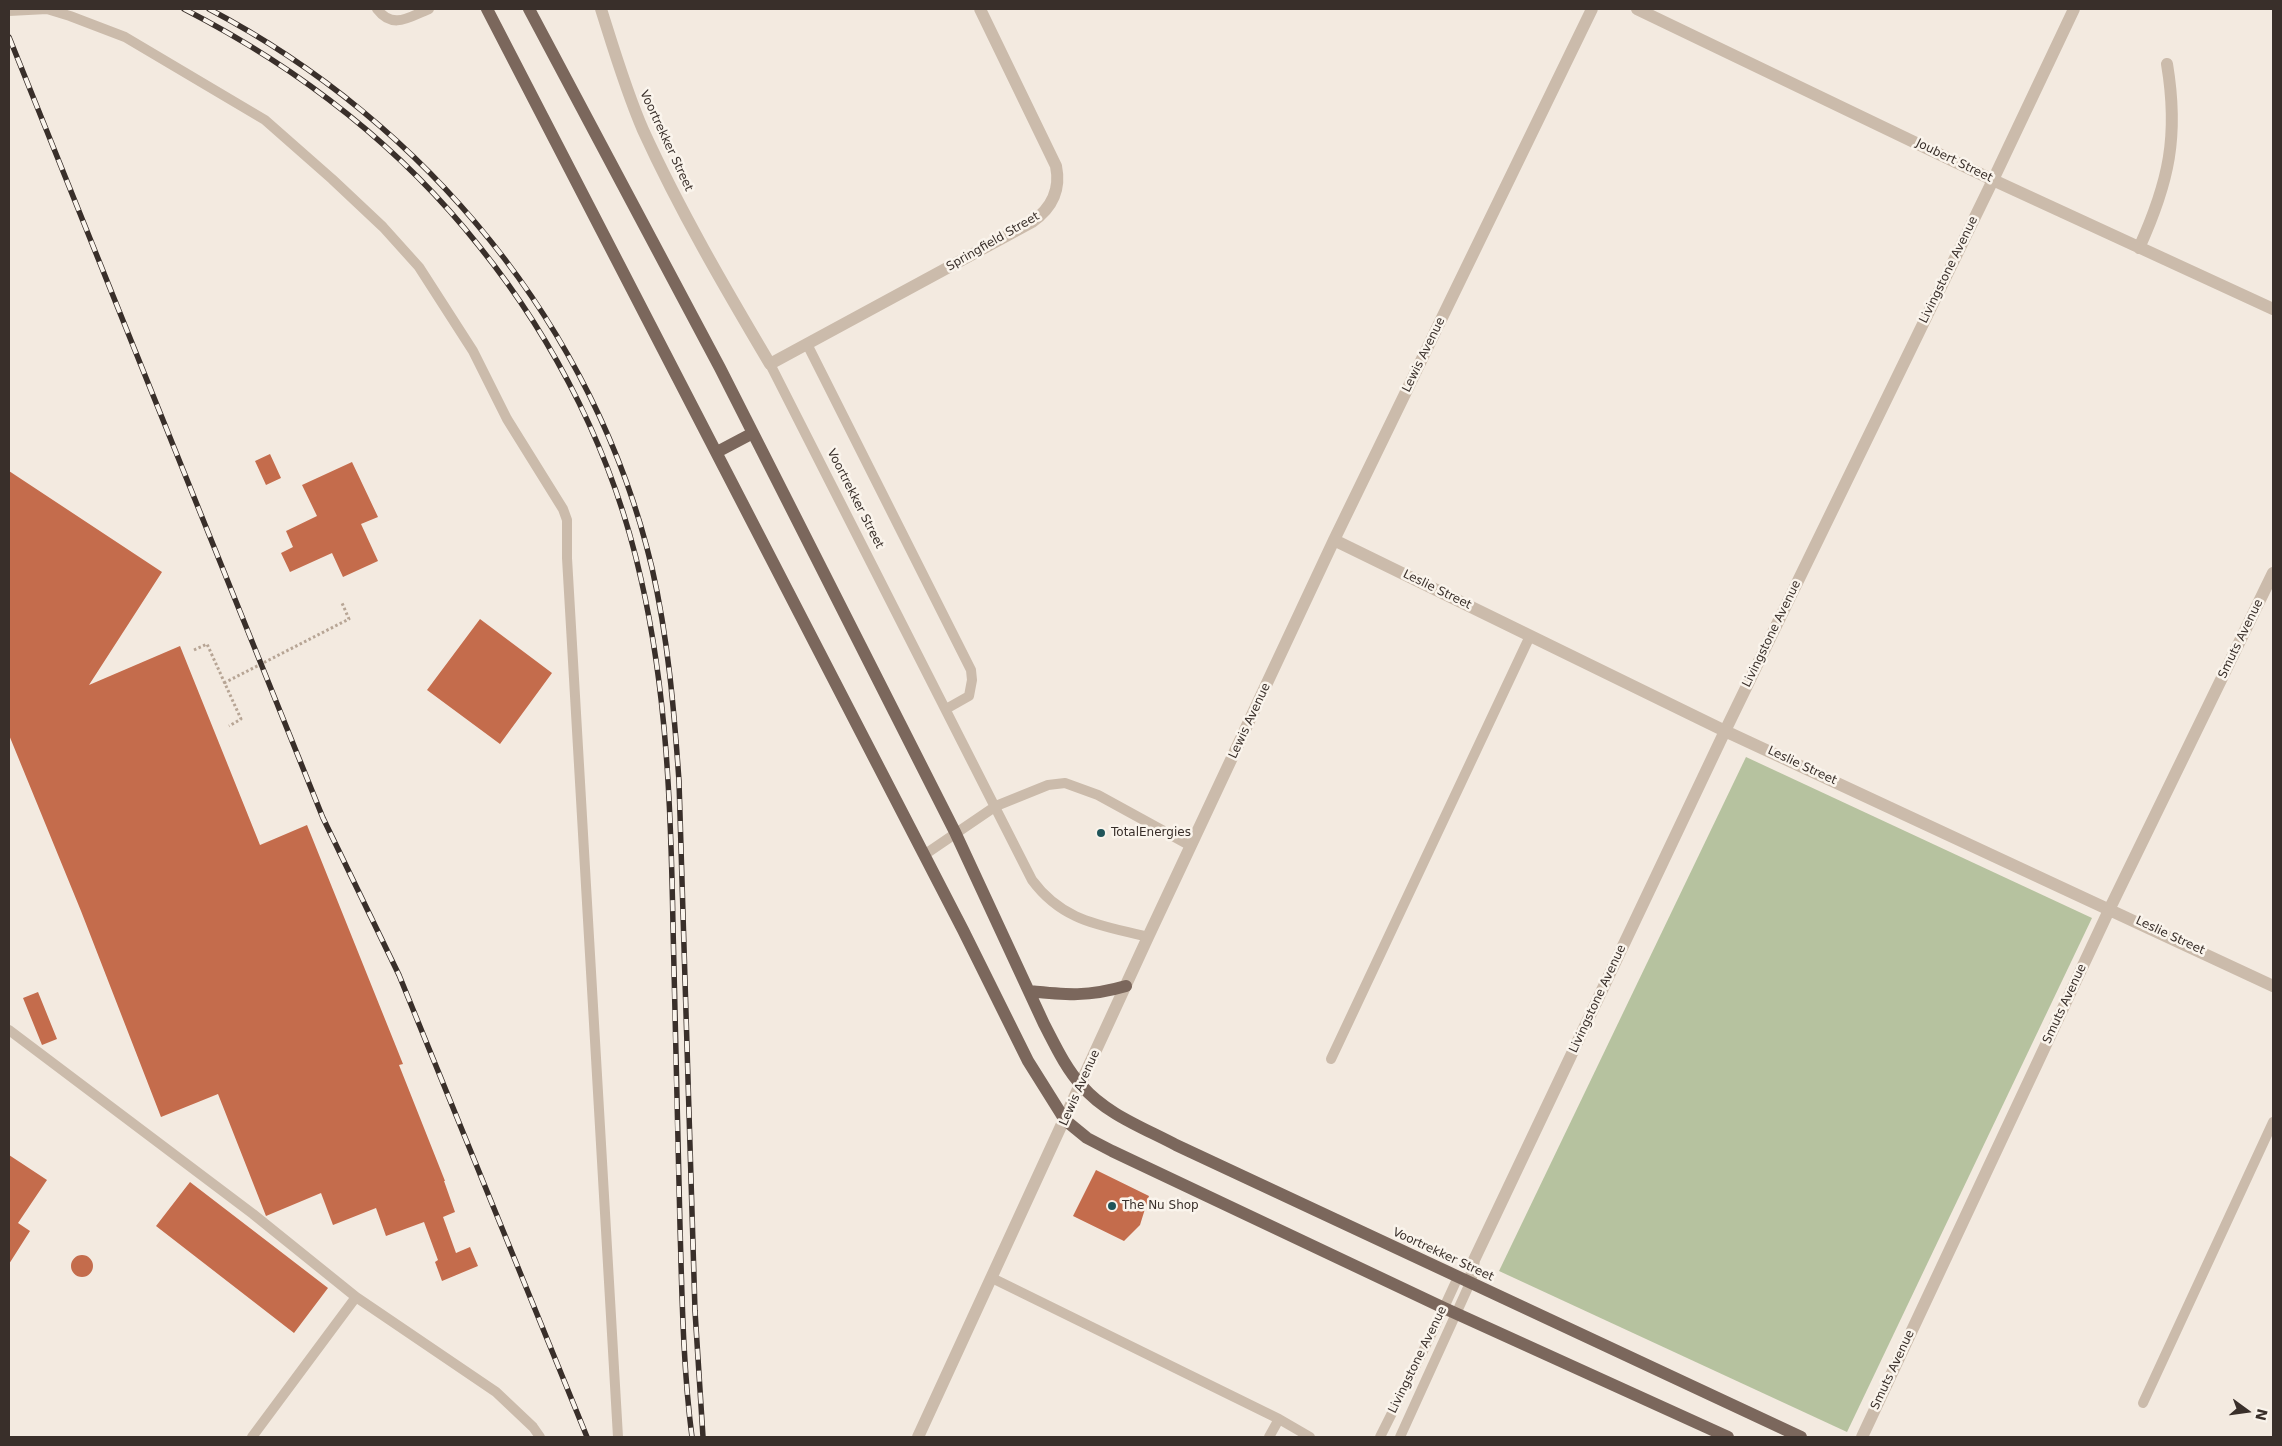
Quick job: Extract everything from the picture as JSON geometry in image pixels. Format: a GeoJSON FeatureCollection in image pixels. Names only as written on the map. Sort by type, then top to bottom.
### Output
{"type":"FeatureCollection","features":[{"type":"Feature","properties":{"kind":"main road"},"geometry":{"type":"LineString","coordinates":[[487,9],[717,452],[1028,1061],[1065,1120],[1087,1138],[1112,1151],[1444,1308],[1728,1437]]}},
{"type":"Feature","properties":{"kind":"main road","name":"Voortrekker Street"},"geometry":{"type":"LineString","coordinates":[[529,9],[753,434],[956,832],[1055,1046],[1081,1086],[1118,1115],[1176,1145],[1801,1437]]}},
{"type":"Feature","properties":{"kind":"main road"},"geometry":{"type":"LineString","coordinates":[[717,452],[753,434]]}},
{"type":"Feature","properties":{"kind":"main road"},"geometry":{"type":"LineString","coordinates":[[1028,991],[1062,995],[1099,994],[1126,986]]}},
{"type":"Feature","properties":{"kind":"street","name":"Voortrekker Street"},"geometry":{"type":"LineString","coordinates":[[601,9],[625,85],[643,130],[675,194],[770,364]]}},
{"type":"Feature","properties":{"kind":"street","name":"Springfield Street"},"geometry":{"type":"LineString","coordinates":[[770,364],[1032,222],[1053,201],[1059,179],[1056,166],[980,9]]}},
{"type":"Feature","properties":{"kind":"street","name":"Lewis Avenue"},"geometry":{"type":"LineString","coordinates":[[918,1437],[1148,937],[1334,540],[1592,9]]}},
{"type":"Feature","properties":{"kind":"street","name":"Joubert Street"},"geometry":{"type":"LineString","coordinates":[[1637,9],[1993,180],[2273,309]]}},
{"type":"Feature","properties":{"kind":"street","name":"Livingstone Avenue"},"geometry":{"type":"LineString","coordinates":[[1470,1283],[1474,1260],[1725,730],[1993,180],[2074,9]]}},
{"type":"Feature","properties":{"kind":"street"},"geometry":{"type":"LineString","coordinates":[[2140,248],[2153,218],[2168,169],[2173,99],[2167,64]]}},
{"type":"Feature","properties":{"kind":"street","name":"Leslie Street"},"geometry":{"type":"LineString","coordinates":[[1334,540],[1725,730],[2110,908],[2273,986]]}},
{"type":"Feature","properties":{"kind":"street","name":"Smuts Avenue"},"geometry":{"type":"LineString","coordinates":[[1862,1437],[2110,908],[2273,573]]}},
{"type":"Feature","properties":{"kind":"street","name":"Livingstone Avenue"},"geometry":{"type":"LineString","coordinates":[[1458,1277],[1474,1260]]}},
{"type":"Feature","properties":{"kind":"lane"},"geometry":{"type":"LineString","coordinates":[[377,9],[388,20],[393,21],[400,21],[429,9]]}},
{"type":"Feature","properties":{"kind":"lane"},"geometry":{"type":"LineString","coordinates":[[9,11],[47,10],[70,16],[125,37],[265,120],[332,179],[383,227],[419,267],[473,351],[512,428],[563,509],[567,520],[567,558],[618,1437]]}},
{"type":"Feature","properties":{"kind":"lane"},"geometry":{"type":"LineString","coordinates":[[807,344],[971,670],[972,680],[968,696],[946,709]]}},
{"type":"Feature","properties":{"kind":"lane","name":"Voortrekker Street"},"geometry":{"type":"LineString","coordinates":[[770,364],[1032,880],[1053,904],[1068,914],[1086,921],[1148,937]]}},
{"type":"Feature","properties":{"kind":"lane"},"geometry":{"type":"LineString","coordinates":[[1331,1059],[1530,636]]}},
{"type":"Feature","properties":{"kind":"lane"},"geometry":{"type":"LineString","coordinates":[[924,856],[996,806],[1048,785],[1065,783],[1098,795],[1191,846]]}},
{"type":"Feature","properties":{"kind":"lane"},"geometry":{"type":"LineString","coordinates":[[9,1030],[253,1214],[356,1297],[496,1392],[533,1427],[540,1437]]}},
{"type":"Feature","properties":{"kind":"lane"},"geometry":{"type":"LineString","coordinates":[[2142,1403],[2273,1122]]}},
{"type":"Feature","properties":{"kind":"lane","name":"Livingstone Avenue"},"geometry":{"type":"LineString","coordinates":[[1380,1437],[1458,1277]]}},
{"type":"Feature","properties":{"kind":"lane"},"geometry":{"type":"LineString","coordinates":[[992,1278],[1310,1437]]}},
{"type":"Feature","properties":{"kind":"lane","name":"Livingstone Avenue"},"geometry":{"type":"LineString","coordinates":[[1400,1437],[1458,1314],[1470,1283]]}},
{"type":"Feature","properties":{"kind":"lane"},"geometry":{"type":"LineString","coordinates":[[252,1437],[356,1297]]}},
{"type":"Feature","properties":{"kind":"lane"},"geometry":{"type":"LineString","coordinates":[[1270,1437],[1279,1420]]}},
{"type":"Feature","properties":{"kind":"path"},"geometry":{"type":"LineString","coordinates":[[224,683],[349,619],[342,603]]}},
{"type":"Feature","properties":{"kind":"path"},"geometry":{"type":"LineString","coordinates":[[194,650],[207,644],[241,719],[229,726]]}},
{"type":"Feature","properties":{"kind":"green space"},"geometry":{"type":"Polygon","coordinates":[[[1746,757],[2092,918],[1847,1432],[1499,1271],[1746,757]]]}},
{"type":"Feature","properties":{"kind":"building"},"geometry":{"type":"Polygon","coordinates":[[[270,454],[281,478],[266,485],[255,461],[270,454]]]}},
{"type":"Feature","properties":{"kind":"building"},"geometry":{"type":"Polygon","coordinates":[[[352,462],[378,517],[361,524],[378,561],[343,577],[332,553],[290,572],[281,553],[293,547],[286,531],[317,516],[302,485],[352,462]]]}},
{"type":"Feature","properties":{"kind":"building"},"geometry":{"type":"Polygon","coordinates":[[[9,471],[162,572],[89,685],[180,646],[260,845],[307,825],[403,1064],[399,1065],[445,1181],[455,1212],[443,1217],[456,1253],[470,1247],[478,1266],[442,1281],[435,1262],[438,1260],[424,1222],[386,1236],[376,1208],[333,1225],[321,1193],[266,1216],[218,1094],[161,1117],[81,911],[9,735],[9,471]]]}},
{"type":"Feature","properties":{"kind":"building"},"geometry":{"type":"Polygon","coordinates":[[[480,619],[552,673],[500,744],[427,690],[480,619]]]}},
{"type":"Feature","properties":{"kind":"building"},"geometry":{"type":"Polygon","coordinates":[[[38,992],[57,1039],[42,1045],[23,998],[38,992]]]}},
{"type":"Feature","properties":{"kind":"building"},"geometry":{"type":"Polygon","coordinates":[[[9,1155],[47,1180],[18,1223],[30,1231],[9,1264],[9,1155]]]}},
{"type":"Feature","properties":{"kind":"building","name":"The Nu Shop"},"geometry":{"type":"Polygon","coordinates":[[[1096,1170],[1149,1196],[1140,1225],[1124,1241],[1073,1216],[1096,1170]]]}},
{"type":"Feature","properties":{"kind":"building"},"geometry":{"type":"Polygon","coordinates":[[[190,1182],[328,1288],[294,1333],[156,1226],[190,1182]]]}},
{"type":"Feature","properties":{"kind":"building"},"geometry":{"type":"Polygon","coordinates":[[[82,1255],[90,1258],[93,1266],[90,1274],[82,1277],[74,1274],[71,1266],[74,1258],[82,1255]]]}},
{"type":"Feature","properties":{"kind":"railway"},"geometry":{"type":"LineString","coordinates":[[184,9],[267,56],[344,111],[380,142],[448,209],[507,283],[557,362],[579,403],[615,489],[641,579],[650,622],[657,665],[666,751],[672,882],[682,1306],[692,1437]]}},
{"type":"Feature","properties":{"kind":"railway"},"geometry":{"type":"LineString","coordinates":[[209,9],[288,56],[362,111],[430,172],[491,241],[544,315],[589,395],[626,479],[658,594],[670,674],[675,727],[679,781],[695,1311],[703,1437]]}},
{"type":"Feature","properties":{"kind":"railway"},"geometry":{"type":"LineString","coordinates":[[9,37],[323,818],[399,975],[587,1437]]}},
{"type":"Feature","properties":{"kind":"place","name":"TotalEnergies"},"geometry":{"type":"Point","coordinates":[1101,833]}},
{"type":"Feature","properties":{"kind":"place","name":"The Nu Shop"},"geometry":{"type":"Point","coordinates":[1112,1206]}}]}
